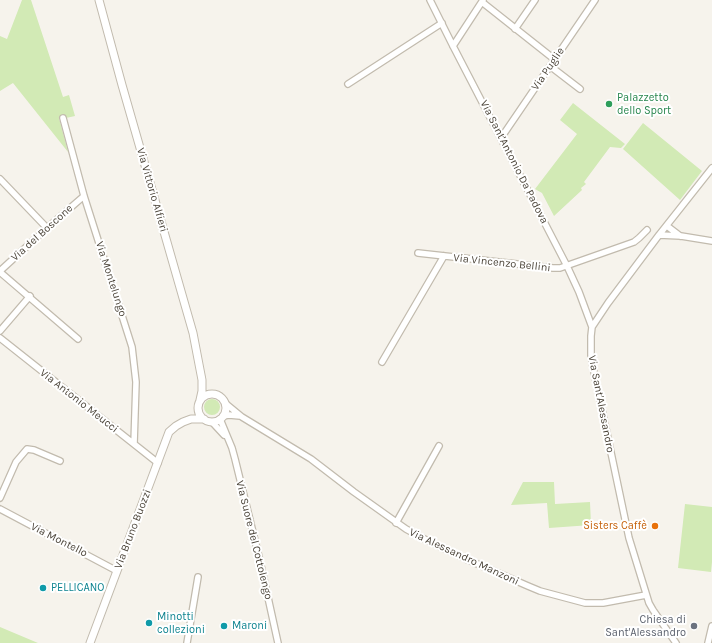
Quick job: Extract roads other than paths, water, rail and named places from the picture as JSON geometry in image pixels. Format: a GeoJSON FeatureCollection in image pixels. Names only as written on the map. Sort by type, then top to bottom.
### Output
{"type":"FeatureCollection","features":[{"type":"Feature","properties":{"kind":"street","name":"Via Vittorio Alfieri"},"geometry":{"type":"LineString","coordinates":[[99,0],[193,333],[202,380],[202,390],[199,402]]}},
{"type":"Feature","properties":{"kind":"street","name":"Via Sant'Antonio Da Padova"},"geometry":{"type":"LineString","coordinates":[[430,0],[567,266],[579,292],[592,327]]}},
{"type":"Feature","properties":{"kind":"street"},"geometry":{"type":"LineString","coordinates":[[515,29],[535,0]]}},
{"type":"Feature","properties":{"kind":"street","name":"Via Puglie"},"geometry":{"type":"LineString","coordinates":[[501,138],[595,0]]}},
{"type":"Feature","properties":{"kind":"street"},"geometry":{"type":"LineString","coordinates":[[453,46],[483,1],[515,29],[554,59]]}},
{"type":"Feature","properties":{"kind":"street"},"geometry":{"type":"LineString","coordinates":[[348,84],[442,23]]}},
{"type":"Feature","properties":{"kind":"street"},"geometry":{"type":"LineString","coordinates":[[550,66],[580,89]]}},
{"type":"Feature","properties":{"kind":"street","name":"Via Montelungo"},"geometry":{"type":"LineString","coordinates":[[63,118],[84,196],[132,347],[136,382],[134,444]]}},
{"type":"Feature","properties":{"kind":"street"},"geometry":{"type":"LineString","coordinates":[[592,327],[608,303],[666,226],[712,168]]}},
{"type":"Feature","properties":{"kind":"street"},"geometry":{"type":"LineString","coordinates":[[0,179],[46,228]]}},
{"type":"Feature","properties":{"kind":"street","name":"Via del Boscone"},"geometry":{"type":"LineString","coordinates":[[78,339],[0,271],[46,228],[84,196]]}},
{"type":"Feature","properties":{"kind":"street"},"geometry":{"type":"LineString","coordinates":[[666,226],[681,236]]}},
{"type":"Feature","properties":{"kind":"street","name":"Via Vincenzo Bellini"},"geometry":{"type":"LineString","coordinates":[[418,253],[560,268],[634,242],[647,230]]}},
{"type":"Feature","properties":{"kind":"street"},"geometry":{"type":"LineString","coordinates":[[659,236],[681,236],[712,241]]}},
{"type":"Feature","properties":{"kind":"street","name":"Via Vincenzo Bellini"},"geometry":{"type":"LineString","coordinates":[[382,362],[444,256]]}},
{"type":"Feature","properties":{"kind":"street"},"geometry":{"type":"LineString","coordinates":[[0,331],[30,296]]}},
{"type":"Feature","properties":{"kind":"street","name":"Via Sant'Alessandro"},"geometry":{"type":"LineString","coordinates":[[592,327],[591,359],[593,371],[629,538],[646,595],[653,610],[676,643]]}},
{"type":"Feature","properties":{"kind":"street","name":"Via Antonio Meucci"},"geometry":{"type":"LineString","coordinates":[[0,338],[158,463]]}},
{"type":"Feature","properties":{"kind":"street","name":"Via Vittorio Alfieri"},"geometry":{"type":"LineString","coordinates":[[202,380],[211,394]]}},
{"type":"Feature","properties":{"kind":"street"},"geometry":{"type":"LineString","coordinates":[[183,422],[191,419],[204,419],[212,422],[222,417],[225,408],[224,403],[219,397],[211,394],[203,397],[199,402],[199,413],[204,419]]}},
{"type":"Feature","properties":{"kind":"street","name":"Via Bruno Buozzi"},"geometry":{"type":"LineString","coordinates":[[90,643],[170,432],[192,413],[199,402]]}},
{"type":"Feature","properties":{"kind":"street","name":"Via Alessandro Manzoni"},"geometry":{"type":"LineString","coordinates":[[224,403],[242,417],[311,459],[396,523],[450,552],[540,591],[578,602],[589,604],[603,603],[646,595]]}},
{"type":"Feature","properties":{"kind":"street","name":"Via Alessandro Manzoni"},"geometry":{"type":"LineString","coordinates":[[222,417],[229,415],[242,417]]}},
{"type":"Feature","properties":{"kind":"street","name":"Via Suore del Cottolengo"},"geometry":{"type":"LineString","coordinates":[[222,417],[233,454],[256,546],[278,643]]}},
{"type":"Feature","properties":{"kind":"street","name":"Via Suore del Cottolengo"},"geometry":{"type":"LineString","coordinates":[[212,422],[227,438]]}},
{"type":"Feature","properties":{"kind":"street"},"geometry":{"type":"LineString","coordinates":[[396,523],[439,446]]}},
{"type":"Feature","properties":{"kind":"street"},"geometry":{"type":"LineString","coordinates":[[0,498],[16,462],[27,449],[34,450],[60,461]]}},
{"type":"Feature","properties":{"kind":"street","name":"Via Montello"},"geometry":{"type":"LineString","coordinates":[[0,509],[117,571]]}},
{"type":"Feature","properties":{"kind":"street"},"geometry":{"type":"LineString","coordinates":[[187,643],[198,576]]}},
{"type":"Feature","properties":{"kind":"street"},"geometry":{"type":"LineString","coordinates":[[708,643],[712,626]]}},
{"type":"Feature","properties":{"kind":"place","name":"Palazzetto dello Sport"},"geometry":{"type":"Point","coordinates":[609,104]}},
{"type":"Feature","properties":{"kind":"place","name":"Sisters Caffè"},"geometry":{"type":"Point","coordinates":[655,526]}},
{"type":"Feature","properties":{"kind":"place","name":"PELLICANO"},"geometry":{"type":"Point","coordinates":[43,588]}},
{"type":"Feature","properties":{"kind":"place","name":"Minotti collezioni"},"geometry":{"type":"Point","coordinates":[149,623]}},
{"type":"Feature","properties":{"kind":"place","name":"Maroni"},"geometry":{"type":"Point","coordinates":[224,626]}},
{"type":"Feature","properties":{"kind":"place","name":"Chiesa di Sant'Alessandro"},"geometry":{"type":"Point","coordinates":[694,626]}}]}
